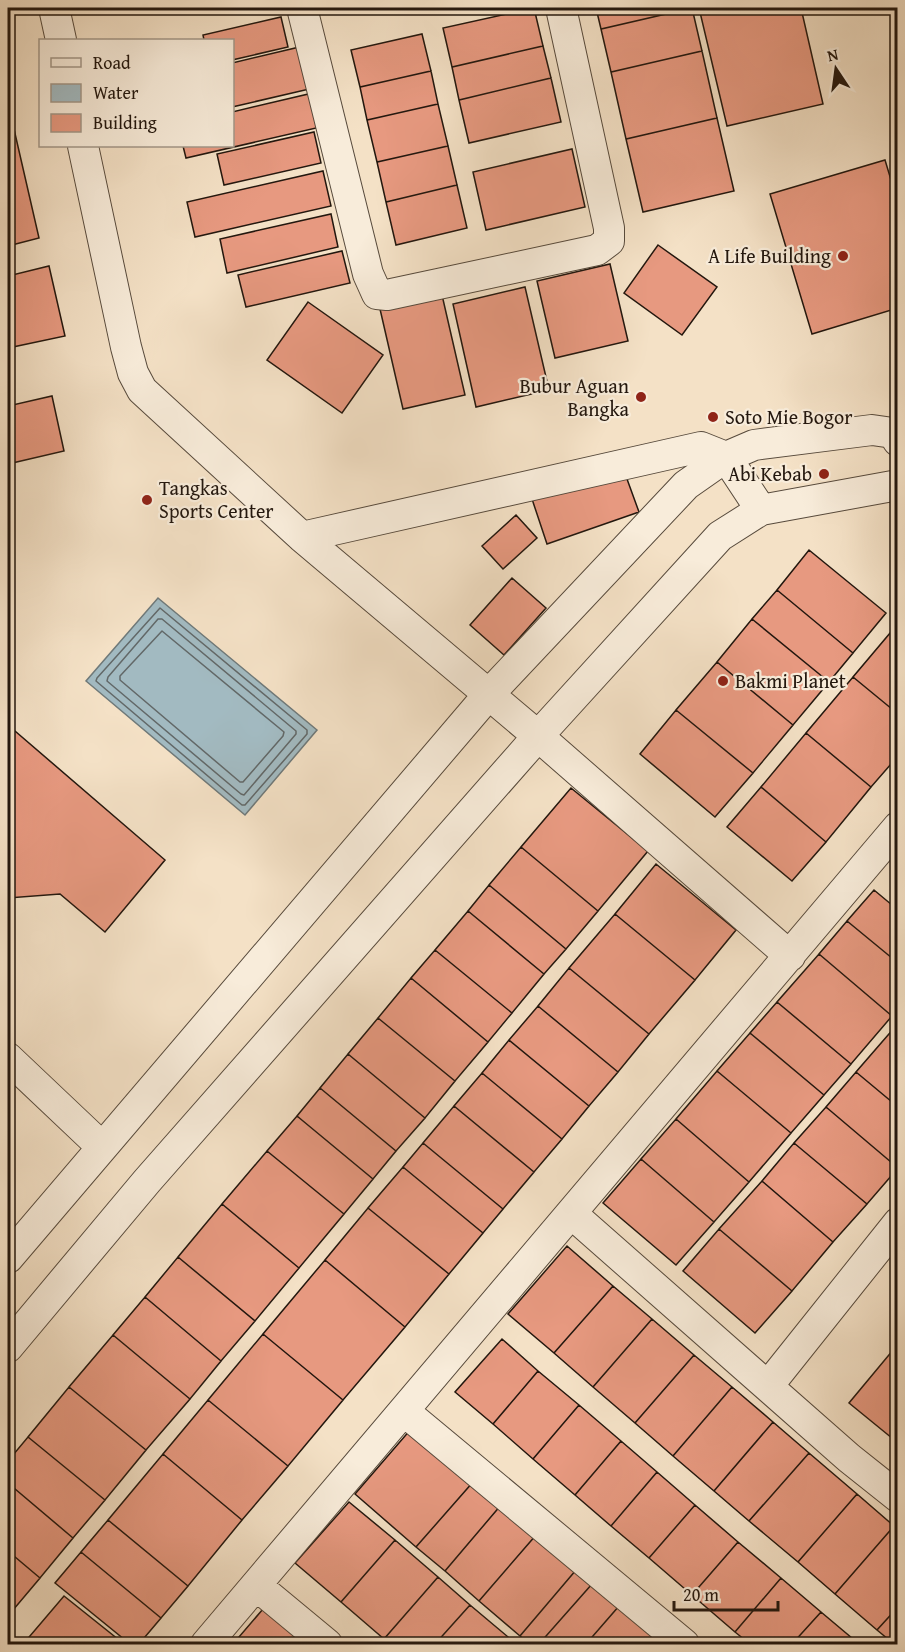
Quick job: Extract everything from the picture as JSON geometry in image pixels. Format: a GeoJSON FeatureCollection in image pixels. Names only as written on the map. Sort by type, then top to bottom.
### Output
{"type":"FeatureCollection","features":[{"type":"Feature","properties":{"kind":"street"},"geometry":{"type":"LineString","coordinates":[[54,8],[61,39]]}},
{"type":"Feature","properties":{"kind":"street"},"geometry":{"type":"LineString","coordinates":[[302,8],[368,274],[377,294],[387,295],[597,250],[609,241],[609,228],[561,8]]}},
{"type":"Feature","properties":{"kind":"street"},"geometry":{"type":"LineString","coordinates":[[83,147],[126,347],[133,373],[142,390],[302,537],[538,736],[790,956]]}},
{"type":"Feature","properties":{"kind":"street"},"geometry":{"type":"LineString","coordinates":[[8,1258],[489,694],[686,485],[726,457],[754,445],[872,430],[893,433],[897,441]]}},
{"type":"Feature","properties":{"kind":"street"},"geometry":{"type":"LineString","coordinates":[[302,537],[701,447],[726,457],[761,510]]}},
{"type":"Feature","properties":{"kind":"street"},"geometry":{"type":"LineString","coordinates":[[8,1347],[147,1181],[538,736],[720,536],[761,510],[897,485]]}},
{"type":"Feature","properties":{"kind":"street"},"geometry":{"type":"LineString","coordinates":[[206,1644],[405,1412],[897,828]]}},
{"type":"Feature","properties":{"kind":"street"},"geometry":{"type":"LineString","coordinates":[[8,1058],[102,1147]]}},
{"type":"Feature","properties":{"kind":"street"},"geometry":{"type":"LineString","coordinates":[[572,1214],[849,1458],[897,1497]]}},
{"type":"Feature","properties":{"kind":"street"},"geometry":{"type":"LineString","coordinates":[[768,1386],[897,1223]]}},
{"type":"Feature","properties":{"kind":"street"},"geometry":{"type":"LineString","coordinates":[[405,1412],[684,1644]]}},
{"type":"Feature","properties":{"kind":"street"},"geometry":{"type":"LineString","coordinates":[[257,1586],[327,1644]]}},
{"type":"Feature","properties":{"kind":"water"},"geometry":{"type":"Polygon","coordinates":[[[158,598],[317,730],[245,815],[86,681],[158,598]]]}},
{"type":"Feature","properties":{"kind":"building"},"geometry":{"type":"Polygon","coordinates":[[[534,8],[543,46],[452,67],[443,28],[534,8]]]}},
{"type":"Feature","properties":{"kind":"building"},"geometry":{"type":"Polygon","coordinates":[[[596,8],[692,8],[601,29],[596,8]]]}},
{"type":"Feature","properties":{"kind":"building"},"geometry":{"type":"Polygon","coordinates":[[[692,8],[702,51],[611,72],[601,29],[692,8]]]}},
{"type":"Feature","properties":{"kind":"building"},"geometry":{"type":"Polygon","coordinates":[[[699,8],[801,8],[823,104],[727,126],[699,8]]]}},
{"type":"Feature","properties":{"kind":"building"},"geometry":{"type":"Polygon","coordinates":[[[281,17],[288,47],[234,60],[234,39],[204,39],[203,35],[281,17]]]}},
{"type":"Feature","properties":{"kind":"building"},"geometry":{"type":"Polygon","coordinates":[[[422,34],[431,71],[360,87],[351,50],[422,34]]]}},
{"type":"Feature","properties":{"kind":"building"},"geometry":{"type":"Polygon","coordinates":[[[308,45],[318,87],[234,107],[234,63],[308,45]]]}},
{"type":"Feature","properties":{"kind":"building"},"geometry":{"type":"Polygon","coordinates":[[[543,46],[551,78],[459,100],[452,67],[543,46]]]}},
{"type":"Feature","properties":{"kind":"building"},"geometry":{"type":"Polygon","coordinates":[[[702,51],[717,118],[626,139],[611,72],[702,51]]]}},
{"type":"Feature","properties":{"kind":"building"},"geometry":{"type":"Polygon","coordinates":[[[431,71],[438,104],[367,120],[360,87],[431,71]]]}},
{"type":"Feature","properties":{"kind":"building"},"geometry":{"type":"Polygon","coordinates":[[[551,78],[561,122],[469,143],[459,100],[551,78]]]}},
{"type":"Feature","properties":{"kind":"building"},"geometry":{"type":"Polygon","coordinates":[[[317,92],[325,126],[234,147],[234,112],[317,92]]]}},
{"type":"Feature","properties":{"kind":"building"},"geometry":{"type":"Polygon","coordinates":[[[8,103],[39,238],[8,246],[8,103]]]}},
{"type":"Feature","properties":{"kind":"building"},"geometry":{"type":"Polygon","coordinates":[[[438,104],[448,146],[377,162],[367,120],[438,104]]]}},
{"type":"Feature","properties":{"kind":"building"},"geometry":{"type":"Polygon","coordinates":[[[717,118],[734,191],[643,212],[626,139],[717,118]]]}},
{"type":"Feature","properties":{"kind":"building"},"geometry":{"type":"Polygon","coordinates":[[[314,132],[321,163],[224,185],[217,154],[314,132]]]}},
{"type":"Feature","properties":{"kind":"building"},"geometry":{"type":"Polygon","coordinates":[[[448,146],[457,185],[386,202],[377,162],[448,146]]]}},
{"type":"Feature","properties":{"kind":"building"},"geometry":{"type":"Polygon","coordinates":[[[183,147],[234,147],[186,158],[183,147]]]}},
{"type":"Feature","properties":{"kind":"building"},"geometry":{"type":"Polygon","coordinates":[[[572,149],[585,207],[486,230],[473,172],[572,149]]]}},
{"type":"Feature","properties":{"kind":"building","name":"A Life Building"},"geometry":{"type":"Polygon","coordinates":[[[885,160],[898,203],[898,308],[812,334],[770,194],[885,160]]]}},
{"type":"Feature","properties":{"kind":"building"},"geometry":{"type":"Polygon","coordinates":[[[323,171],[331,206],[195,237],[187,202],[323,171]]]}},
{"type":"Feature","properties":{"kind":"building"},"geometry":{"type":"Polygon","coordinates":[[[457,185],[467,228],[396,245],[386,202],[457,185]]]}},
{"type":"Feature","properties":{"kind":"building"},"geometry":{"type":"Polygon","coordinates":[[[331,214],[338,247],[227,273],[220,239],[331,214]]]}},
{"type":"Feature","properties":{"kind":"building"},"geometry":{"type":"Polygon","coordinates":[[[658,245],[717,287],[682,335],[624,293],[658,245]]]}},
{"type":"Feature","properties":{"kind":"building"},"geometry":{"type":"Polygon","coordinates":[[[342,251],[350,283],[246,307],[238,275],[342,251]]]}},
{"type":"Feature","properties":{"kind":"building"},"geometry":{"type":"Polygon","coordinates":[[[610,264],[628,341],[555,358],[537,281],[610,264]]]}},
{"type":"Feature","properties":{"kind":"building"},"geometry":{"type":"Polygon","coordinates":[[[49,266],[65,336],[8,348],[8,276],[49,266]]]}},
{"type":"Feature","properties":{"kind":"building"},"geometry":{"type":"Polygon","coordinates":[[[525,287],[549,390],[476,407],[453,304],[525,287]]]}},
{"type":"Feature","properties":{"kind":"building"},"geometry":{"type":"Polygon","coordinates":[[[442,295],[465,395],[403,409],[380,309],[442,295]]]}},
{"type":"Feature","properties":{"kind":"building"},"geometry":{"type":"Polygon","coordinates":[[[308,302],[383,355],[342,413],[267,360],[308,302]]]}},
{"type":"Feature","properties":{"kind":"building"},"geometry":{"type":"Polygon","coordinates":[[[52,396],[64,451],[8,464],[8,406],[52,396]]]}},
{"type":"Feature","properties":{"kind":"building"},"geometry":{"type":"Polygon","coordinates":[[[623,468],[639,512],[547,544],[532,499],[623,468]]]}},
{"type":"Feature","properties":{"kind":"building"},"geometry":{"type":"Polygon","coordinates":[[[516,515],[537,538],[503,569],[482,546],[516,515]]]}},
{"type":"Feature","properties":{"kind":"building"},"geometry":{"type":"Polygon","coordinates":[[[809,550],[886,613],[853,653],[777,590],[809,550]]]}},
{"type":"Feature","properties":{"kind":"building"},"geometry":{"type":"Polygon","coordinates":[[[512,578],[546,608],[504,655],[470,625],[512,578]]]}},
{"type":"Feature","properties":{"kind":"building"},"geometry":{"type":"Polygon","coordinates":[[[777,590],[853,653],[829,682],[752,619],[777,590]]]}},
{"type":"Feature","properties":{"kind":"building"},"geometry":{"type":"Polygon","coordinates":[[[752,619],[829,682],[793,725],[717,662],[752,619]]]}},
{"type":"Feature","properties":{"kind":"building"},"geometry":{"type":"Polygon","coordinates":[[[896,626],[898,627],[898,714],[853,677],[896,626]]]}},
{"type":"Feature","properties":{"kind":"building"},"geometry":{"type":"Polygon","coordinates":[[[717,662],[793,725],[753,773],[676,710],[717,662]]]}},
{"type":"Feature","properties":{"kind":"building"},"geometry":{"type":"Polygon","coordinates":[[[853,677],[898,714],[898,756],[871,787],[806,733],[853,677]]]}},
{"type":"Feature","properties":{"kind":"building"},"geometry":{"type":"Polygon","coordinates":[[[676,710],[753,773],[715,817],[640,754],[676,710]]]}},
{"type":"Feature","properties":{"kind":"building"},"geometry":{"type":"Polygon","coordinates":[[[8,725],[165,860],[105,932],[60,894],[8,898],[8,725]]]}},
{"type":"Feature","properties":{"kind":"building"},"geometry":{"type":"Polygon","coordinates":[[[806,733],[871,787],[826,842],[761,787],[806,733]]]}},
{"type":"Feature","properties":{"kind":"building"},"geometry":{"type":"Polygon","coordinates":[[[761,787],[826,842],[792,881],[727,827],[761,787]]]}},
{"type":"Feature","properties":{"kind":"building"},"geometry":{"type":"Polygon","coordinates":[[[571,788],[648,851],[598,911],[521,847],[571,788]]]}},
{"type":"Feature","properties":{"kind":"building"},"geometry":{"type":"Polygon","coordinates":[[[521,847],[598,911],[566,949],[489,885],[521,847]]]}},
{"type":"Feature","properties":{"kind":"building"},"geometry":{"type":"Polygon","coordinates":[[[656,864],[736,930],[695,980],[615,914],[656,864]]]}},
{"type":"Feature","properties":{"kind":"building"},"geometry":{"type":"Polygon","coordinates":[[[489,885],[566,949],[544,974],[468,911],[489,885]]]}},
{"type":"Feature","properties":{"kind":"building"},"geometry":{"type":"Polygon","coordinates":[[[874,890],[898,910],[898,963],[847,921],[874,890]]]}},
{"type":"Feature","properties":{"kind":"building"},"geometry":{"type":"Polygon","coordinates":[[[468,911],[544,974],[512,1013],[435,950],[468,911]]]}},
{"type":"Feature","properties":{"kind":"building"},"geometry":{"type":"Polygon","coordinates":[[[615,914],[695,980],[649,1034],[569,968],[615,914]]]}},
{"type":"Feature","properties":{"kind":"building"},"geometry":{"type":"Polygon","coordinates":[[[847,921],[898,963],[898,1010],[892,1016],[819,954],[847,921]]]}},
{"type":"Feature","properties":{"kind":"building"},"geometry":{"type":"Polygon","coordinates":[[[435,950],[512,1013],[488,1042],[411,978],[435,950]]]}},
{"type":"Feature","properties":{"kind":"building"},"geometry":{"type":"Polygon","coordinates":[[[819,954],[892,1016],[851,1064],[777,1002],[819,954]]]}},
{"type":"Feature","properties":{"kind":"building"},"geometry":{"type":"Polygon","coordinates":[[[569,968],[649,1034],[618,1072],[538,1006],[569,968]]]}},
{"type":"Feature","properties":{"kind":"building"},"geometry":{"type":"Polygon","coordinates":[[[411,978],[488,1042],[455,1081],[378,1018],[411,978]]]}},
{"type":"Feature","properties":{"kind":"building"},"geometry":{"type":"Polygon","coordinates":[[[777,1002],[851,1064],[824,1095],[750,1033],[777,1002]]]}},
{"type":"Feature","properties":{"kind":"building"},"geometry":{"type":"Polygon","coordinates":[[[538,1006],[618,1072],[589,1106],[509,1040],[538,1006]]]}},
{"type":"Feature","properties":{"kind":"building"},"geometry":{"type":"Polygon","coordinates":[[[378,1018],[455,1081],[425,1118],[348,1054],[378,1018]]]}},
{"type":"Feature","properties":{"kind":"building"},"geometry":{"type":"Polygon","coordinates":[[[895,1027],[898,1029],[898,1107],[856,1072],[895,1027]]]}},
{"type":"Feature","properties":{"kind":"building"},"geometry":{"type":"Polygon","coordinates":[[[750,1033],[824,1095],[791,1133],[717,1071],[750,1033]]]}},
{"type":"Feature","properties":{"kind":"building"},"geometry":{"type":"Polygon","coordinates":[[[509,1040],[589,1106],[562,1139],[482,1073],[509,1040]]]}},
{"type":"Feature","properties":{"kind":"building"},"geometry":{"type":"Polygon","coordinates":[[[348,1054],[425,1118],[396,1151],[320,1088],[348,1054]]]}},
{"type":"Feature","properties":{"kind":"building"},"geometry":{"type":"Polygon","coordinates":[[[717,1071],[791,1133],[749,1182],[676,1119],[717,1071]]]}},
{"type":"Feature","properties":{"kind":"building"},"geometry":{"type":"Polygon","coordinates":[[[856,1072],[898,1107],[898,1168],[826,1107],[856,1072]]]}},
{"type":"Feature","properties":{"kind":"building"},"geometry":{"type":"Polygon","coordinates":[[[482,1073],[562,1139],[534,1172],[454,1106],[482,1073]]]}},
{"type":"Feature","properties":{"kind":"building"},"geometry":{"type":"Polygon","coordinates":[[[320,1088],[396,1151],[373,1179],[297,1116],[320,1088]]]}},
{"type":"Feature","properties":{"kind":"building"},"geometry":{"type":"Polygon","coordinates":[[[454,1106],[534,1172],[503,1209],[423,1143],[454,1106]]]}},
{"type":"Feature","properties":{"kind":"building"},"geometry":{"type":"Polygon","coordinates":[[[826,1107],[898,1168],[867,1204],[794,1143],[826,1107]]]}},
{"type":"Feature","properties":{"kind":"building"},"geometry":{"type":"Polygon","coordinates":[[[297,1116],[373,1179],[344,1214],[267,1151],[297,1116]]]}},
{"type":"Feature","properties":{"kind":"building"},"geometry":{"type":"Polygon","coordinates":[[[676,1119],[749,1182],[714,1222],[641,1159],[676,1119]]]}},
{"type":"Feature","properties":{"kind":"building"},"geometry":{"type":"Polygon","coordinates":[[[423,1143],[503,1209],[483,1233],[403,1167],[423,1143]]]}},
{"type":"Feature","properties":{"kind":"building"},"geometry":{"type":"Polygon","coordinates":[[[794,1143],[867,1204],[833,1242],[762,1181],[794,1143]]]}},
{"type":"Feature","properties":{"kind":"building"},"geometry":{"type":"Polygon","coordinates":[[[267,1151],[344,1214],[299,1268],[222,1204],[267,1151]]]}},
{"type":"Feature","properties":{"kind":"building"},"geometry":{"type":"Polygon","coordinates":[[[641,1159],[714,1222],[676,1265],[603,1203],[641,1159]]]}},
{"type":"Feature","properties":{"kind":"building"},"geometry":{"type":"Polygon","coordinates":[[[403,1167],[483,1233],[449,1274],[368,1208],[403,1167]]]}},
{"type":"Feature","properties":{"kind":"building"},"geometry":{"type":"Polygon","coordinates":[[[762,1181],[833,1242],[792,1291],[719,1229],[762,1181]]]}},
{"type":"Feature","properties":{"kind":"building"},"geometry":{"type":"Polygon","coordinates":[[[222,1204],[299,1268],[255,1321],[178,1257],[222,1204]]]}},
{"type":"Feature","properties":{"kind":"building"},"geometry":{"type":"Polygon","coordinates":[[[368,1208],[449,1274],[405,1327],[325,1260],[368,1208]]]}},
{"type":"Feature","properties":{"kind":"building"},"geometry":{"type":"Polygon","coordinates":[[[719,1229],[792,1291],[755,1333],[683,1271],[719,1229]]]}},
{"type":"Feature","properties":{"kind":"building"},"geometry":{"type":"Polygon","coordinates":[[[567,1246],[613,1286],[554,1353],[508,1314],[567,1246]]]}},
{"type":"Feature","properties":{"kind":"building"},"geometry":{"type":"Polygon","coordinates":[[[178,1257],[255,1321],[221,1361],[145,1297],[178,1257]]]}},
{"type":"Feature","properties":{"kind":"building"},"geometry":{"type":"Polygon","coordinates":[[[325,1260],[405,1327],[343,1400],[263,1334],[325,1260]]]}},
{"type":"Feature","properties":{"kind":"building"},"geometry":{"type":"Polygon","coordinates":[[[613,1286],[652,1319],[593,1387],[554,1353],[613,1286]]]}},
{"type":"Feature","properties":{"kind":"building"},"geometry":{"type":"Polygon","coordinates":[[[145,1297],[221,1361],[190,1399],[113,1335],[145,1297]]]}},
{"type":"Feature","properties":{"kind":"building"},"geometry":{"type":"Polygon","coordinates":[[[652,1319],[694,1355],[635,1423],[593,1387],[652,1319]]]}},
{"type":"Feature","properties":{"kind":"building"},"geometry":{"type":"Polygon","coordinates":[[[263,1334],[343,1400],[288,1466],[208,1400],[263,1334]]]}},
{"type":"Feature","properties":{"kind":"building"},"geometry":{"type":"Polygon","coordinates":[[[113,1335],[190,1399],[146,1450],[69,1387],[113,1335]]]}},
{"type":"Feature","properties":{"kind":"building"},"geometry":{"type":"Polygon","coordinates":[[[502,1339],[538,1371],[493,1424],[455,1392],[502,1339]]]}},
{"type":"Feature","properties":{"kind":"building"},"geometry":{"type":"Polygon","coordinates":[[[898,1344],[898,1443],[849,1403],[898,1344]]]}},
{"type":"Feature","properties":{"kind":"building"},"geometry":{"type":"Polygon","coordinates":[[[694,1355],[732,1387],[673,1456],[635,1423],[694,1355]]]}},
{"type":"Feature","properties":{"kind":"building"},"geometry":{"type":"Polygon","coordinates":[[[538,1371],[579,1405],[533,1459],[493,1424],[538,1371]]]}},
{"type":"Feature","properties":{"kind":"building"},"geometry":{"type":"Polygon","coordinates":[[[69,1387],[146,1450],[105,1500],[28,1437],[69,1387]]]}},
{"type":"Feature","properties":{"kind":"building"},"geometry":{"type":"Polygon","coordinates":[[[732,1387],[773,1422],[714,1491],[673,1456],[732,1387]]]}},
{"type":"Feature","properties":{"kind":"building"},"geometry":{"type":"Polygon","coordinates":[[[208,1400],[288,1466],[242,1520],[163,1454],[208,1400]]]}},
{"type":"Feature","properties":{"kind":"building"},"geometry":{"type":"Polygon","coordinates":[[[579,1405],[621,1441],[575,1495],[533,1459],[579,1405]]]}},
{"type":"Feature","properties":{"kind":"building"},"geometry":{"type":"Polygon","coordinates":[[[773,1422],[809,1453],[749,1521],[714,1491],[773,1422]]]}},
{"type":"Feature","properties":{"kind":"building"},"geometry":{"type":"Polygon","coordinates":[[[411,1429],[473,1482],[416,1547],[355,1494],[411,1429]]]}},
{"type":"Feature","properties":{"kind":"building"},"geometry":{"type":"Polygon","coordinates":[[[28,1437],[105,1500],[73,1538],[8,1483],[8,1461],[28,1437]]]}},
{"type":"Feature","properties":{"kind":"building"},"geometry":{"type":"Polygon","coordinates":[[[621,1441],[657,1472],[611,1526],[575,1495],[621,1441]]]}},
{"type":"Feature","properties":{"kind":"building"},"geometry":{"type":"Polygon","coordinates":[[[809,1453],[857,1494],[798,1562],[749,1521],[809,1453]]]}},
{"type":"Feature","properties":{"kind":"building"},"geometry":{"type":"Polygon","coordinates":[[[163,1454],[242,1520],[188,1586],[108,1520],[163,1454]]]}},
{"type":"Feature","properties":{"kind":"building"},"geometry":{"type":"Polygon","coordinates":[[[657,1472],[695,1505],[649,1558],[611,1526],[657,1472]]]}},
{"type":"Feature","properties":{"kind":"building"},"geometry":{"type":"Polygon","coordinates":[[[473,1482],[501,1505],[445,1571],[416,1547],[473,1482]]]}},
{"type":"Feature","properties":{"kind":"building"},"geometry":{"type":"Polygon","coordinates":[[[8,1483],[73,1538],[40,1578],[8,1551],[8,1483]]]}},
{"type":"Feature","properties":{"kind":"building"},"geometry":{"type":"Polygon","coordinates":[[[857,1494],[894,1526],[835,1594],[798,1562],[857,1494]]]}},
{"type":"Feature","properties":{"kind":"building"},"geometry":{"type":"Polygon","coordinates":[[[349,1502],[395,1540],[341,1602],[295,1563],[349,1502]]]}},
{"type":"Feature","properties":{"kind":"building"},"geometry":{"type":"Polygon","coordinates":[[[501,1505],[536,1535],[479,1601],[445,1571],[501,1505]]]}},
{"type":"Feature","properties":{"kind":"building"},"geometry":{"type":"Polygon","coordinates":[[[695,1505],[738,1542],[692,1595],[649,1558],[695,1505]]]}},
{"type":"Feature","properties":{"kind":"building"},"geometry":{"type":"Polygon","coordinates":[[[108,1520],[188,1586],[161,1618],[81,1552],[108,1520]]]}},
{"type":"Feature","properties":{"kind":"building"},"geometry":{"type":"Polygon","coordinates":[[[894,1526],[898,1529],[898,1607],[877,1630],[835,1594],[894,1526]]]}},
{"type":"Feature","properties":{"kind":"building"},"geometry":{"type":"Polygon","coordinates":[[[536,1535],[576,1570],[520,1636],[479,1601],[536,1535]]]}},
{"type":"Feature","properties":{"kind":"building"},"geometry":{"type":"Polygon","coordinates":[[[395,1540],[438,1577],[384,1639],[341,1602],[395,1540]]]}},
{"type":"Feature","properties":{"kind":"building"},"geometry":{"type":"Polygon","coordinates":[[[738,1542],[781,1578],[735,1632],[692,1595],[738,1542]]]}},
{"type":"Feature","properties":{"kind":"building"},"geometry":{"type":"Polygon","coordinates":[[[8,1551],[40,1578],[8,1616],[8,1551]]]}},
{"type":"Feature","properties":{"kind":"building"},"geometry":{"type":"Polygon","coordinates":[[[81,1552],[161,1618],[139,1644],[130,1644],[55,1583],[81,1552]]]}},
{"type":"Feature","properties":{"kind":"building"},"geometry":{"type":"Polygon","coordinates":[[[576,1570],[592,1584],[539,1644],[530,1644],[520,1636],[576,1570]]]}},
{"type":"Feature","properties":{"kind":"building"},"geometry":{"type":"Polygon","coordinates":[[[438,1577],[470,1605],[435,1644],[390,1644],[384,1639],[438,1577]]]}},
{"type":"Feature","properties":{"kind":"building"},"geometry":{"type":"Polygon","coordinates":[[[781,1578],[821,1612],[792,1644],[750,1644],[735,1632],[781,1578]]]}},
{"type":"Feature","properties":{"kind":"building"},"geometry":{"type":"Polygon","coordinates":[[[592,1584],[619,1606],[586,1644],[539,1644],[592,1584]]]}},
{"type":"Feature","properties":{"kind":"building"},"geometry":{"type":"Polygon","coordinates":[[[64,1596],[124,1644],[24,1643],[64,1596]]]}},
{"type":"Feature","properties":{"kind":"building"},"geometry":{"type":"Polygon","coordinates":[[[269,1602],[310,1644],[233,1644],[269,1602]]]}},
{"type":"Feature","properties":{"kind":"building"},"geometry":{"type":"Polygon","coordinates":[[[470,1605],[514,1642],[512,1644],[435,1644],[470,1605]]]}},
{"type":"Feature","properties":{"kind":"building"},"geometry":{"type":"Polygon","coordinates":[[[619,1606],[655,1637],[648,1644],[586,1644],[619,1606]]]}},
{"type":"Feature","properties":{"kind":"building"},"geometry":{"type":"Polygon","coordinates":[[[898,1607],[898,1644],[894,1644],[877,1630],[898,1607]]]}},
{"type":"Feature","properties":{"kind":"building"},"geometry":{"type":"Polygon","coordinates":[[[821,1612],[859,1644],[792,1644],[821,1612]]]}},
{"type":"Feature","properties":{"kind":"place","name":"A Life Building"},"geometry":{"type":"Point","coordinates":[843,256]}},
{"type":"Feature","properties":{"kind":"place","name":"Bubur Aguan Bangka"},"geometry":{"type":"Point","coordinates":[641,397]}},
{"type":"Feature","properties":{"kind":"place","name":"Soto Mie Bogor"},"geometry":{"type":"Point","coordinates":[713,417]}},
{"type":"Feature","properties":{"kind":"place","name":"Abi Kebab"},"geometry":{"type":"Point","coordinates":[824,474]}},
{"type":"Feature","properties":{"kind":"place","name":"Tangkas Sports Center"},"geometry":{"type":"Point","coordinates":[147,500]}},
{"type":"Feature","properties":{"kind":"place","name":"Bakmi Planet"},"geometry":{"type":"Point","coordinates":[723,681]}}]}
